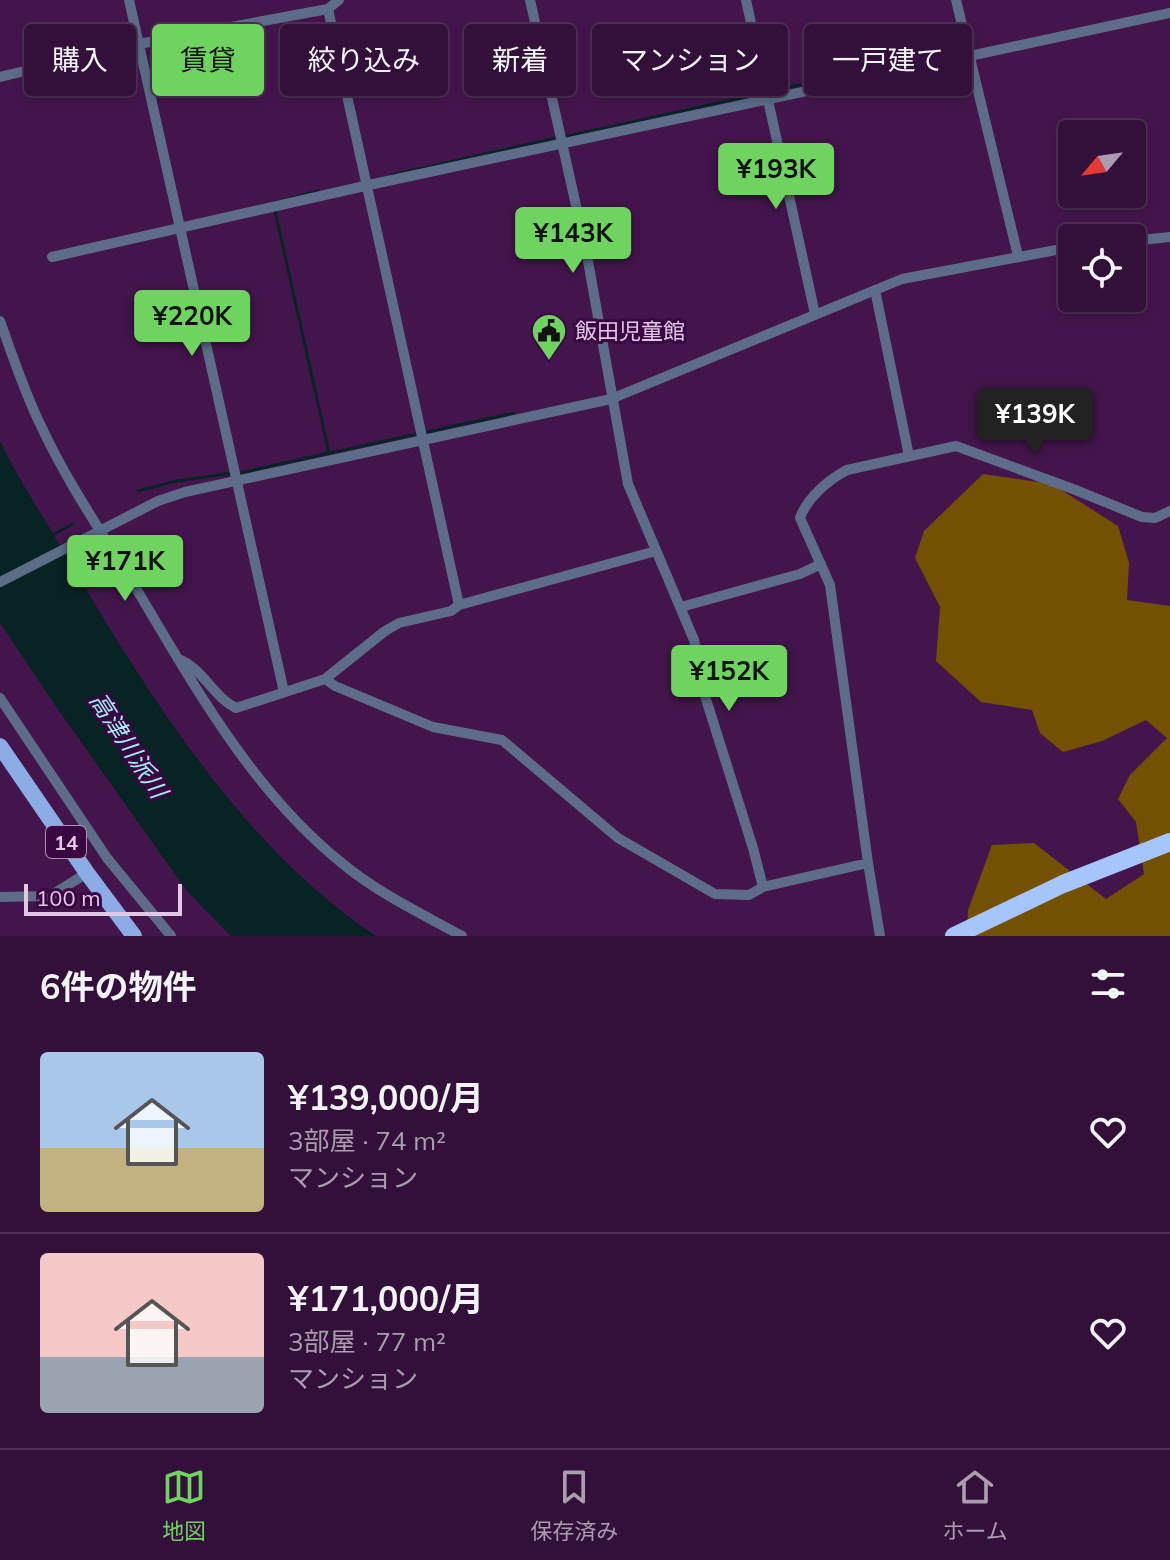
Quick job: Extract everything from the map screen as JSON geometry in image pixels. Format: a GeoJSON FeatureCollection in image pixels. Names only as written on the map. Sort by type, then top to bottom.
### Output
{"type":"FeatureCollection","features":[{"type":"Feature","properties":{"kind":"highway"},"geometry":{"type":"LineString","coordinates":[[954,936],[1170,842]]}},
{"type":"Feature","properties":{"kind":"highway"},"geometry":{"type":"LineString","coordinates":[[1065,888],[1170,851]]}},
{"type":"Feature","properties":{"kind":"highway"},"geometry":{"type":"LineString","coordinates":[[972,936],[994,920]]}},
{"type":"Feature","properties":{"kind":"main road","name":"14"},"geometry":{"type":"LineString","coordinates":[[0,746],[134,936]]}},
{"type":"Feature","properties":{"kind":"street"},"geometry":{"type":"LineString","coordinates":[[129,0],[284,692]]}},
{"type":"Feature","properties":{"kind":"street"},"geometry":{"type":"LineString","coordinates":[[0,77],[139,44],[328,9],[339,0]]}},
{"type":"Feature","properties":{"kind":"street"},"geometry":{"type":"LineString","coordinates":[[530,0],[586,250],[628,484],[694,640],[705,696],[763,887]]}},
{"type":"Feature","properties":{"kind":"street"},"geometry":{"type":"LineString","coordinates":[[746,0],[815,314]]}},
{"type":"Feature","properties":{"kind":"street"},"geometry":{"type":"LineString","coordinates":[[956,0],[962,24]]}},
{"type":"Feature","properties":{"kind":"street"},"geometry":{"type":"LineString","coordinates":[[328,9],[459,605]]}},
{"type":"Feature","properties":{"kind":"street"},"geometry":{"type":"LineString","coordinates":[[972,57],[1170,13]]}},
{"type":"Feature","properties":{"kind":"street"},"geometry":{"type":"LineString","coordinates":[[972,65],[1018,256]]}},
{"type":"Feature","properties":{"kind":"street"},"geometry":{"type":"LineString","coordinates":[[52,257],[369,185],[804,93]]}},
{"type":"Feature","properties":{"kind":"street"},"geometry":{"type":"LineString","coordinates":[[1146,240],[1170,237]]}},
{"type":"Feature","properties":{"kind":"street"},"geometry":{"type":"LineString","coordinates":[[0,582],[172,496],[611,399],[902,279],[1058,249]]}},
{"type":"Feature","properties":{"kind":"street"},"geometry":{"type":"LineString","coordinates":[[875,290],[909,456]]}},
{"type":"Feature","properties":{"kind":"street"},"geometry":{"type":"LineString","coordinates":[[0,321],[23,387],[96,532],[241,755],[291,817],[343,865],[383,892],[462,936]]}},
{"type":"Feature","properties":{"kind":"street"},"geometry":{"type":"LineString","coordinates":[[880,936],[830,585],[800,518],[804,507],[834,477],[847,470],[956,446],[1142,517],[1155,518],[1170,511]]}},
{"type":"Feature","properties":{"kind":"street"},"geometry":{"type":"LineString","coordinates":[[178,659],[190,663],[222,701],[236,708],[325,679],[399,623],[451,611],[459,605],[656,551]]}},
{"type":"Feature","properties":{"kind":"street"},"geometry":{"type":"LineString","coordinates":[[681,607],[800,574],[821,564]]}},
{"type":"Feature","properties":{"kind":"street"},"geometry":{"type":"LineString","coordinates":[[325,679],[433,727],[502,740],[618,838],[715,894],[749,895],[763,887],[868,863]]}},
{"type":"Feature","properties":{"kind":"street"},"geometry":{"type":"LineString","coordinates":[[0,698],[107,858],[171,936]]}},
{"type":"Feature","properties":{"kind":"street"},"geometry":{"type":"LineString","coordinates":[[0,897],[50,896],[87,873]]}},
{"type":"Feature","properties":{"kind":"shaded area"},"geometry":{"type":"Polygon","coordinates":[[[983,474],[1052,484],[1118,526],[1129,563],[1127,600],[1170,606],[1170,936],[967,936],[968,910],[992,845],[1034,843],[1106,899],[1144,874],[1136,822],[1118,799],[1130,775],[1167,738],[1146,720],[1102,741],[1063,752],[1040,733],[1032,710],[981,702],[936,661],[940,607],[915,558],[924,531],[983,474]]]}},
{"type":"Feature","properties":{"kind":"water","name":"高津川派川"},"geometry":{"type":"Polygon","coordinates":[[[0,441],[132,665],[204,767],[284,860],[329,901],[376,936],[231,936],[186,890],[0,623],[0,441]]]}},
{"type":"Feature","properties":{"kind":"waterway"},"geometry":{"type":"LineString","coordinates":[[788,87],[804,84]]}},
{"type":"Feature","properties":{"kind":"waterway"},"geometry":{"type":"LineString","coordinates":[[564,137],[749,96]]}},
{"type":"Feature","properties":{"kind":"waterway"},"geometry":{"type":"LineString","coordinates":[[392,175],[556,138]]}},
{"type":"Feature","properties":{"kind":"waterway"},"geometry":{"type":"LineString","coordinates":[[273,203],[318,191]]}},
{"type":"Feature","properties":{"kind":"waterway"},"geometry":{"type":"LineString","coordinates":[[240,473],[329,453],[275,211]]}},
{"type":"Feature","properties":{"kind":"waterway"},"geometry":{"type":"LineString","coordinates":[[330,453],[514,413]]}},
{"type":"Feature","properties":{"kind":"waterway"},"geometry":{"type":"LineString","coordinates":[[138,491],[177,481],[232,473]]}},
{"type":"Feature","properties":{"kind":"waterway"},"geometry":{"type":"LineString","coordinates":[[52,535],[73,524]]}},
{"type":"Feature","properties":{"kind":"place","name":"飯田児童館"},"geometry":{"type":"Point","coordinates":[549,362]}}]}
